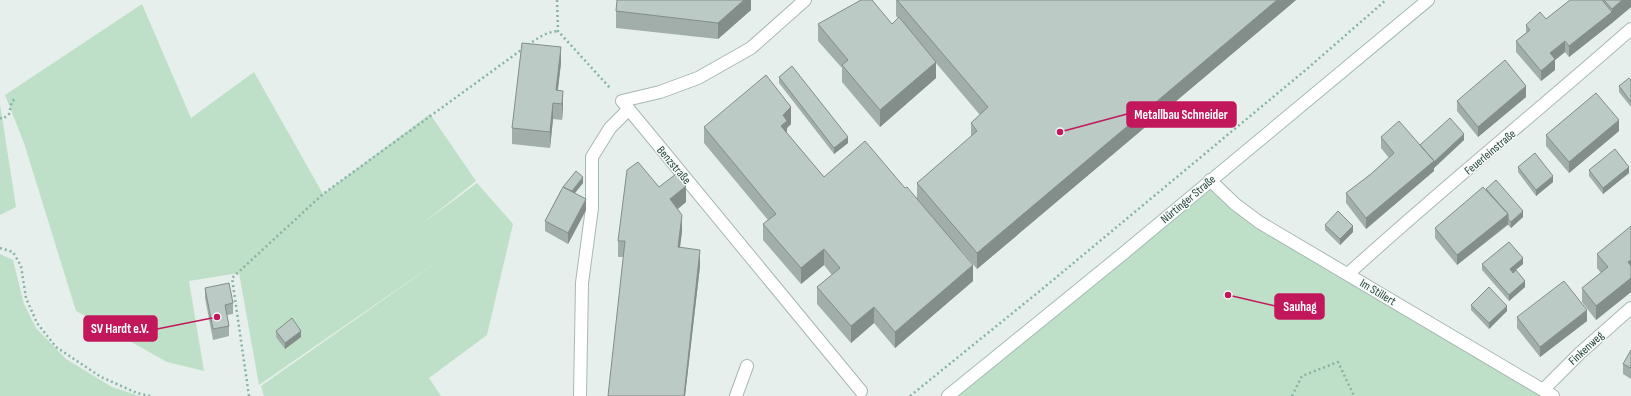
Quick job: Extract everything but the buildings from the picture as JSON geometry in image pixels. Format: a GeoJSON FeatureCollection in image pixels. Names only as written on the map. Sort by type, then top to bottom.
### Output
{"type":"FeatureCollection","features":[{"type":"Feature","properties":{"kind":"street"},"geometry":{"type":"LineString","coordinates":[[580,396],[582,283],[592,208],[592,157],[625,106],[698,78],[751,48],[805,0]]}},
{"type":"Feature","properties":{"kind":"street","name":"Nürtinger Straße"},"geometry":{"type":"LineString","coordinates":[[948,396],[1428,0]]}},
{"type":"Feature","properties":{"kind":"street","name":"Feuerleinstraße"},"geometry":{"type":"LineString","coordinates":[[1348,274],[1390,236],[1540,109],[1631,29]]}},
{"type":"Feature","properties":{"kind":"street","name":"Benzstraße"},"geometry":{"type":"LineString","coordinates":[[625,106],[861,391]]}},
{"type":"Feature","properties":{"kind":"street","name":"Im Stillert"},"geometry":{"type":"LineString","coordinates":[[1210,180],[1234,204],[1259,222],[1548,393]]}},
{"type":"Feature","properties":{"kind":"street","name":"Finkenweg"},"geometry":{"type":"LineString","coordinates":[[1548,393],[1580,353],[1631,308]]}},
{"type":"Feature","properties":{"kind":"street"},"geometry":{"type":"LineString","coordinates":[[736,396],[747,366]]}},
{"type":"Feature","properties":{"kind":"path"},"geometry":{"type":"LineString","coordinates":[[557,0],[558,31],[625,106]]}},
{"type":"Feature","properties":{"kind":"path"},"geometry":{"type":"LineString","coordinates":[[910,396],[1041,290],[1308,68],[1386,0]]}},
{"type":"Feature","properties":{"kind":"path"},"geometry":{"type":"LineString","coordinates":[[249,396],[232,278],[323,194],[541,36],[550,31],[558,31]]}},
{"type":"Feature","properties":{"kind":"path"},"geometry":{"type":"LineString","coordinates":[[0,118],[3,119],[9,114],[12,101],[16,99]]}},
{"type":"Feature","properties":{"kind":"path"},"geometry":{"type":"LineString","coordinates":[[0,248],[12,252],[21,266],[26,298],[37,322],[56,347],[101,377],[137,393],[150,396]]}},
{"type":"Feature","properties":{"kind":"path"},"geometry":{"type":"LineString","coordinates":[[1292,396],[1302,376],[1338,362],[1354,396]]}},
{"type":"Feature","properties":{"kind":"green space"},"geometry":{"type":"Polygon","coordinates":[[[142,4],[191,118],[254,72],[323,194],[430,114],[476,181],[422,224],[477,183],[513,224],[487,335],[429,378],[441,396],[264,396],[261,386],[444,257],[259,385],[239,273],[189,281],[204,371],[167,362],[76,311],[24,143],[5,95],[142,4]]]}},
{"type":"Feature","properties":{"kind":"green space"},"geometry":{"type":"Polygon","coordinates":[[[0,104],[16,207],[0,215],[0,104]]]}},
{"type":"Feature","properties":{"kind":"green space"},"geometry":{"type":"Polygon","coordinates":[[[1210,180],[1222,193],[1553,396],[948,396],[1210,180]]]}},
{"type":"Feature","properties":{"kind":"green space"},"geometry":{"type":"Polygon","coordinates":[[[0,254],[13,260],[24,304],[36,328],[66,359],[112,387],[140,396],[0,396],[0,254]]]}},
{"type":"Feature","properties":{"kind":"place","name":"Metallbau Schneider"},"geometry":{"type":"Point","coordinates":[1060,132]}},
{"type":"Feature","properties":{"kind":"place","name":"Sauhag"},"geometry":{"type":"Point","coordinates":[1228,295]}},
{"type":"Feature","properties":{"kind":"place","name":"SV Hardt e.V."},"geometry":{"type":"Point","coordinates":[217,317]}}]}
